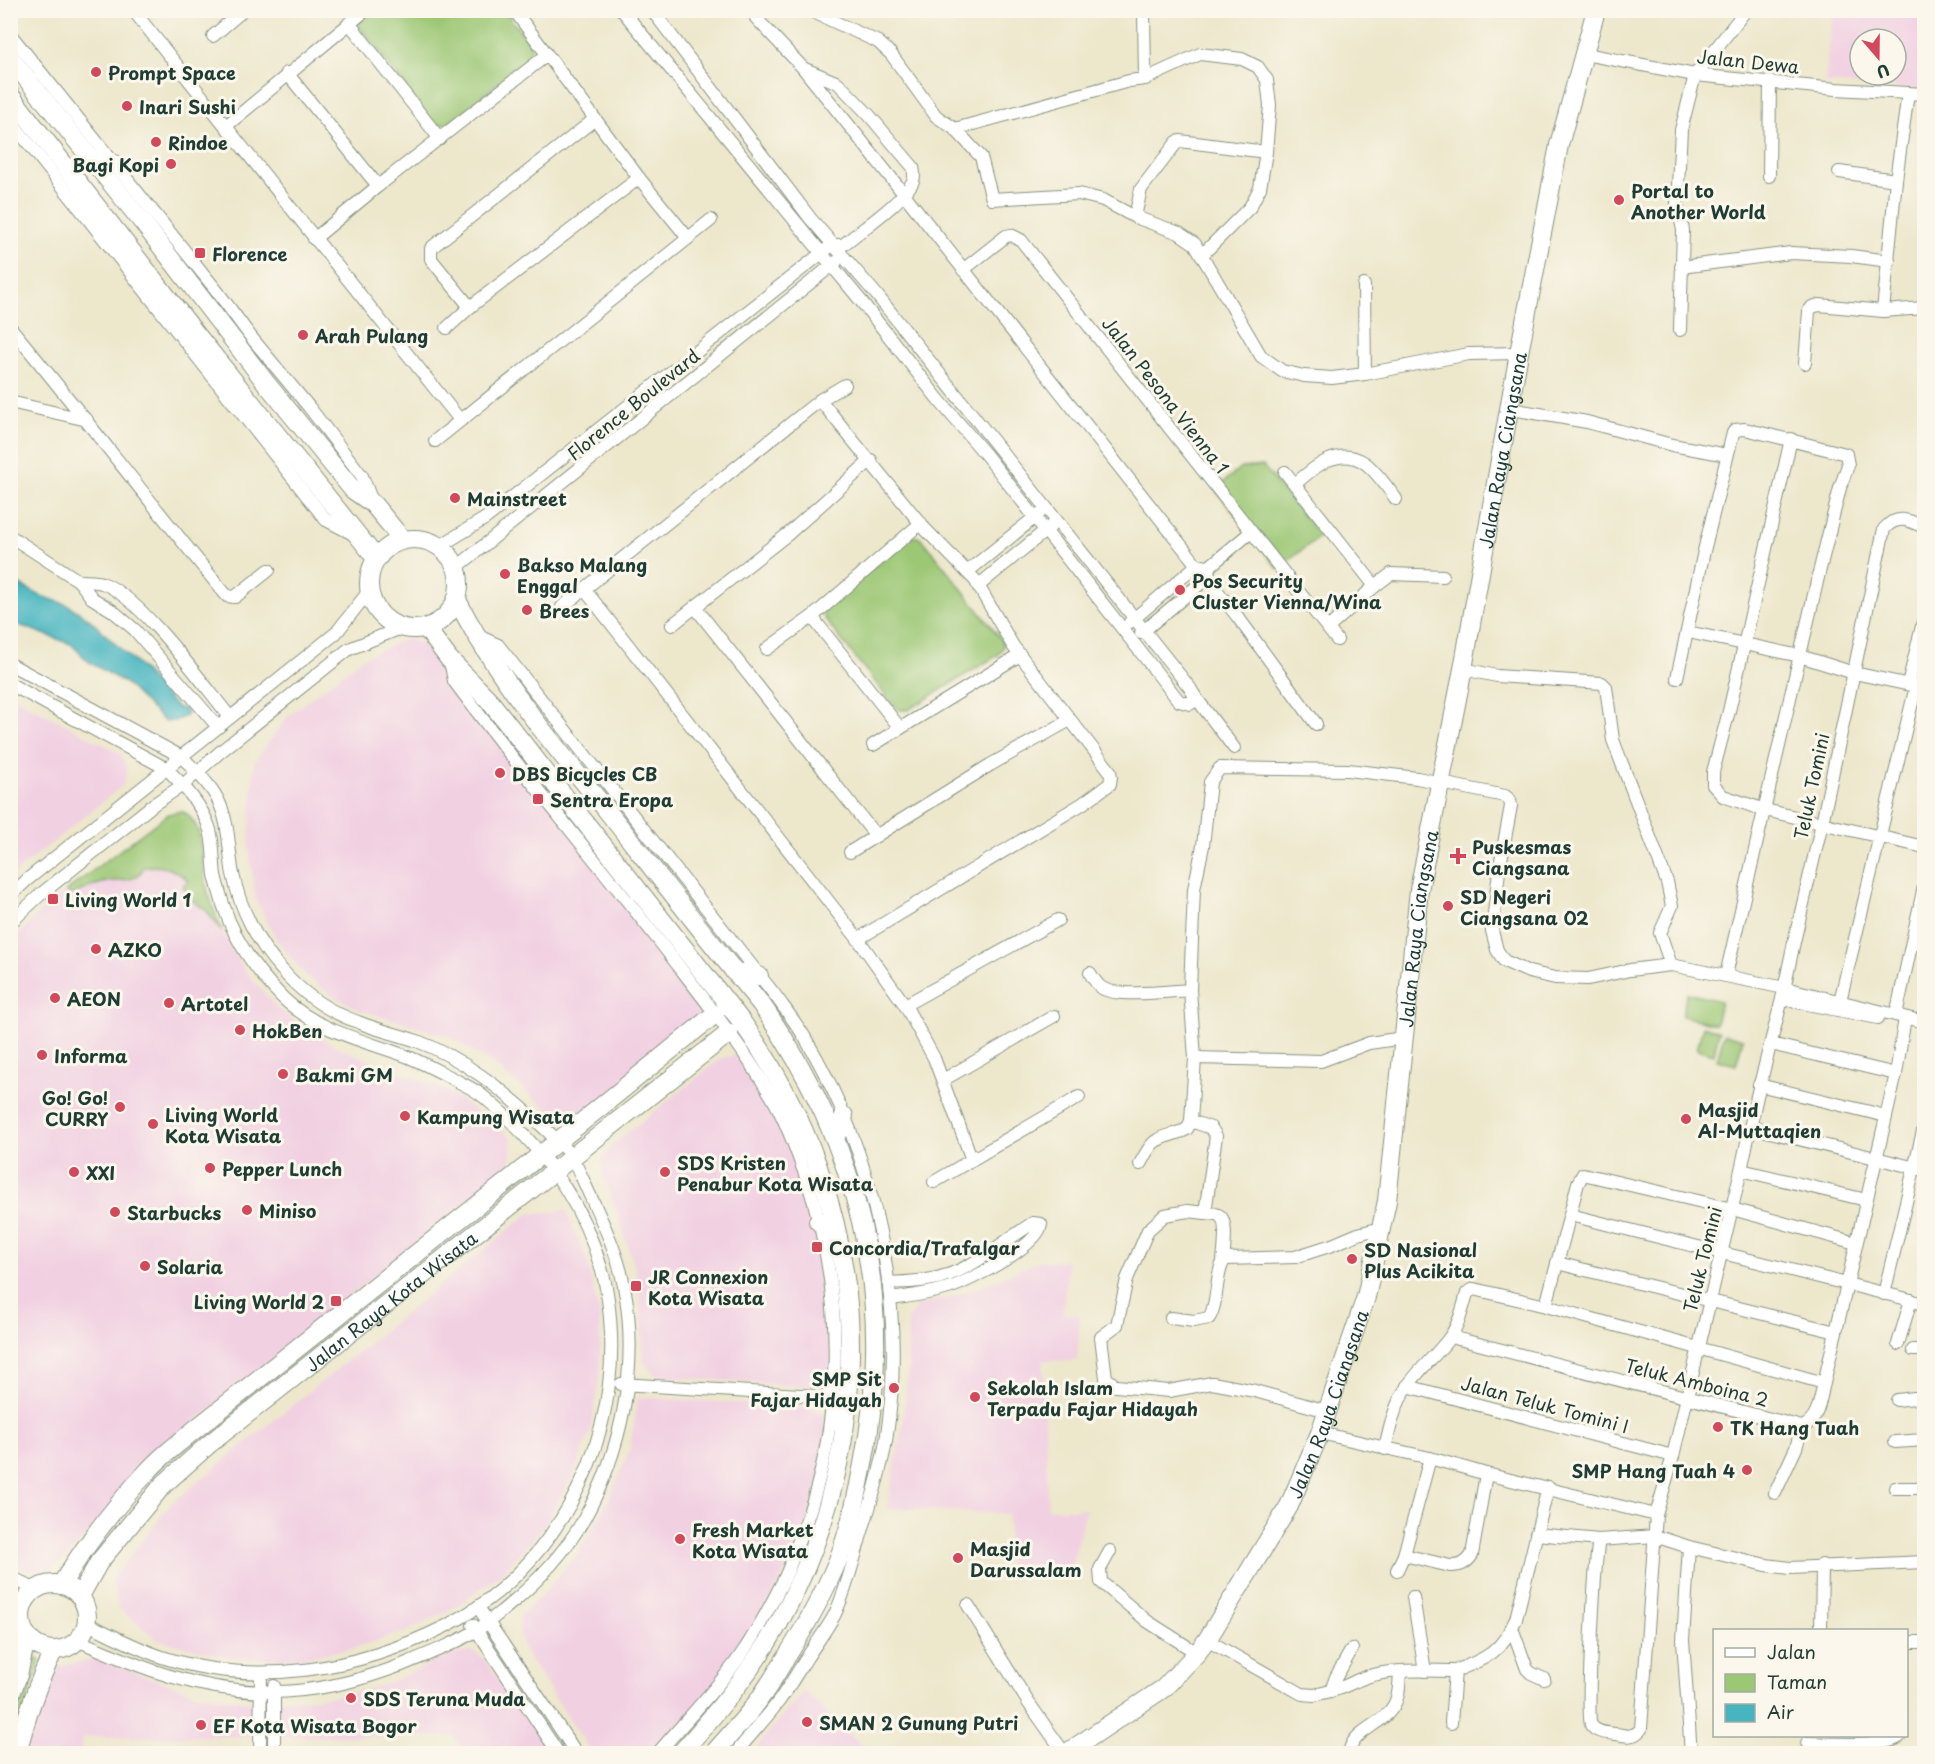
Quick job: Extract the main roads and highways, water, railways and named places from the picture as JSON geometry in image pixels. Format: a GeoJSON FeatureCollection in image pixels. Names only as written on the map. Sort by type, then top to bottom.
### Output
{"type":"FeatureCollection","features":[{"type":"Feature","properties":{"kind":"water"},"geometry":{"type":"Polygon","coordinates":[[[10,580],[41,596],[68,605],[88,618],[140,667],[176,707],[185,709],[187,713],[184,717],[174,721],[164,721],[125,683],[89,662],[71,644],[11,622],[10,580]]]}},
{"type":"Feature","properties":{"kind":"place","name":"Prompt Space"},"geometry":{"type":"Point","coordinates":[96,72]}},
{"type":"Feature","properties":{"kind":"place","name":"Inari Sushi"},"geometry":{"type":"Point","coordinates":[127,106]}},
{"type":"Feature","properties":{"kind":"place","name":"Rindoe"},"geometry":{"type":"Point","coordinates":[156,142]}},
{"type":"Feature","properties":{"kind":"place","name":"Bagi Kopi"},"geometry":{"type":"Point","coordinates":[171,164]}},
{"type":"Feature","properties":{"kind":"place","name":"Portal to Another World"},"geometry":{"type":"Point","coordinates":[1619,200]}},
{"type":"Feature","properties":{"kind":"place","name":"Florence"},"geometry":{"type":"Point","coordinates":[200,253]}},
{"type":"Feature","properties":{"kind":"place","name":"Arah Pulang"},"geometry":{"type":"Point","coordinates":[303,335]}},
{"type":"Feature","properties":{"kind":"place","name":"Mainstreet"},"geometry":{"type":"Point","coordinates":[455,498]}},
{"type":"Feature","properties":{"kind":"place","name":"Bakso Malang Enggal"},"geometry":{"type":"Point","coordinates":[505,574]}},
{"type":"Feature","properties":{"kind":"place","name":"Pos Security Cluster Vienna/Wina"},"geometry":{"type":"Point","coordinates":[1180,590]}},
{"type":"Feature","properties":{"kind":"place","name":"Brees"},"geometry":{"type":"Point","coordinates":[527,610]}},
{"type":"Feature","properties":{"kind":"place","name":"DBS Bicycles CB"},"geometry":{"type":"Point","coordinates":[500,773]}},
{"type":"Feature","properties":{"kind":"place","name":"Sentra Eropa"},"geometry":{"type":"Point","coordinates":[538,799]}},
{"type":"Feature","properties":{"kind":"place","name":"Puskesmas Ciangsana"},"geometry":{"type":"Point","coordinates":[1458,856]}},
{"type":"Feature","properties":{"kind":"place","name":"Living World 1"},"geometry":{"type":"Point","coordinates":[53,899]}},
{"type":"Feature","properties":{"kind":"place","name":"SD Negeri Ciangsana 02"},"geometry":{"type":"Point","coordinates":[1448,906]}},
{"type":"Feature","properties":{"kind":"place","name":"AZKO"},"geometry":{"type":"Point","coordinates":[96,949]}},
{"type":"Feature","properties":{"kind":"place","name":"AEON"},"geometry":{"type":"Point","coordinates":[55,998]}},
{"type":"Feature","properties":{"kind":"place","name":"Artotel"},"geometry":{"type":"Point","coordinates":[169,1003]}},
{"type":"Feature","properties":{"kind":"place","name":"HokBen"},"geometry":{"type":"Point","coordinates":[240,1030]}},
{"type":"Feature","properties":{"kind":"place","name":"Informa"},"geometry":{"type":"Point","coordinates":[42,1055]}},
{"type":"Feature","properties":{"kind":"place","name":"Bakmi GM"},"geometry":{"type":"Point","coordinates":[283,1074]}},
{"type":"Feature","properties":{"kind":"place","name":"Go! Go! CURRY"},"geometry":{"type":"Point","coordinates":[120,1107]}},
{"type":"Feature","properties":{"kind":"place","name":"Kampung Wisata"},"geometry":{"type":"Point","coordinates":[405,1116]}},
{"type":"Feature","properties":{"kind":"place","name":"Masjid Al-Muttaqien"},"geometry":{"type":"Point","coordinates":[1686,1119]}},
{"type":"Feature","properties":{"kind":"place","name":"Living World Kota Wisata"},"geometry":{"type":"Point","coordinates":[153,1124]}},
{"type":"Feature","properties":{"kind":"place","name":"Pepper Lunch"},"geometry":{"type":"Point","coordinates":[210,1168]}},
{"type":"Feature","properties":{"kind":"place","name":"XXI"},"geometry":{"type":"Point","coordinates":[74,1172]}},
{"type":"Feature","properties":{"kind":"place","name":"SDS Kristen Penabur Kota Wisata"},"geometry":{"type":"Point","coordinates":[665,1172]}},
{"type":"Feature","properties":{"kind":"place","name":"Miniso"},"geometry":{"type":"Point","coordinates":[247,1210]}},
{"type":"Feature","properties":{"kind":"place","name":"Starbucks"},"geometry":{"type":"Point","coordinates":[115,1212]}},
{"type":"Feature","properties":{"kind":"place","name":"Concordia/Trafalgar"},"geometry":{"type":"Point","coordinates":[817,1247]}},
{"type":"Feature","properties":{"kind":"place","name":"SD Nasional Plus Acikita"},"geometry":{"type":"Point","coordinates":[1352,1259]}},
{"type":"Feature","properties":{"kind":"place","name":"Solaria"},"geometry":{"type":"Point","coordinates":[145,1266]}},
{"type":"Feature","properties":{"kind":"place","name":"JR Connexion Kota Wisata"},"geometry":{"type":"Point","coordinates":[636,1286]}},
{"type":"Feature","properties":{"kind":"place","name":"Living World 2"},"geometry":{"type":"Point","coordinates":[336,1301]}},
{"type":"Feature","properties":{"kind":"place","name":"SMP Sit Fajar Hidayah"},"geometry":{"type":"Point","coordinates":[894,1388]}},
{"type":"Feature","properties":{"kind":"place","name":"Sekolah Islam Terpadu Fajar Hidayah"},"geometry":{"type":"Point","coordinates":[975,1397]}},
{"type":"Feature","properties":{"kind":"place","name":"TK Hang Tuah"},"geometry":{"type":"Point","coordinates":[1718,1427]}},
{"type":"Feature","properties":{"kind":"place","name":"SMP Hang Tuah 4"},"geometry":{"type":"Point","coordinates":[1747,1470]}},
{"type":"Feature","properties":{"kind":"place","name":"Fresh Market Kota Wisata"},"geometry":{"type":"Point","coordinates":[680,1539]}},
{"type":"Feature","properties":{"kind":"place","name":"Masjid Darussalam"},"geometry":{"type":"Point","coordinates":[958,1558]}},
{"type":"Feature","properties":{"kind":"place","name":"SDS Teruna Muda"},"geometry":{"type":"Point","coordinates":[351,1698]}},
{"type":"Feature","properties":{"kind":"place","name":"SMAN 2 Gunung Putri"},"geometry":{"type":"Point","coordinates":[807,1722]}},
{"type":"Feature","properties":{"kind":"place","name":"EF Kota Wisata Bogor"},"geometry":{"type":"Point","coordinates":[201,1725]}}]}
